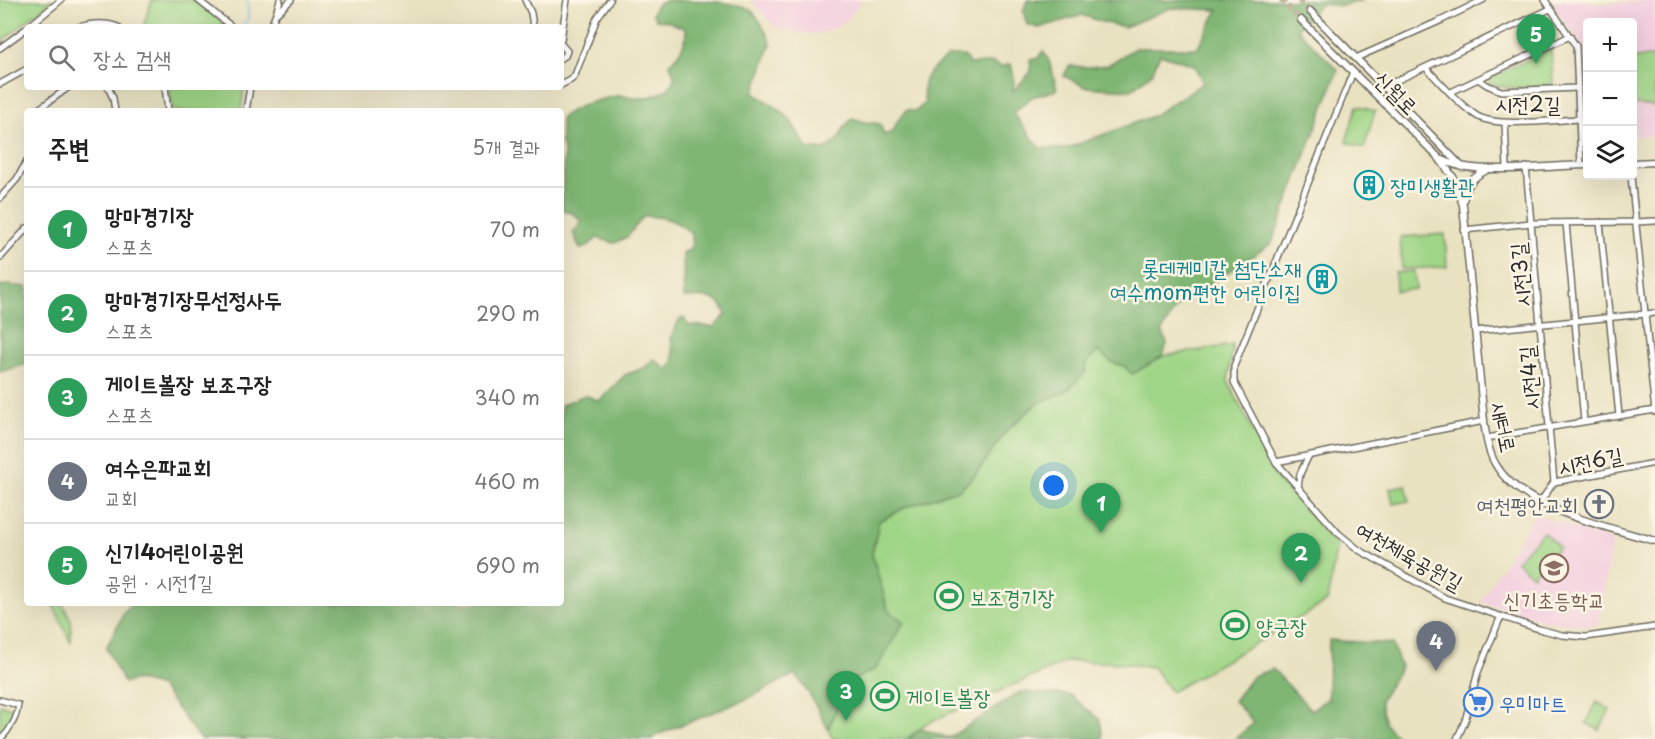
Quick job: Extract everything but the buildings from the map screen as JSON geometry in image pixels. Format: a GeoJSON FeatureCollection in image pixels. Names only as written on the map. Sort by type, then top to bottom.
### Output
{"type":"FeatureCollection","features":[{"type":"Feature","properties":{"kind":"street"},"geometry":{"type":"LineString","coordinates":[[32,24],[61,0]]}},
{"type":"Feature","properties":{"kind":"street"},"geometry":{"type":"LineString","coordinates":[[198,0],[228,24]]}},
{"type":"Feature","properties":{"kind":"street"},"geometry":{"type":"LineString","coordinates":[[272,24],[280,0]]}},
{"type":"Feature","properties":{"kind":"street"},"geometry":{"type":"LineString","coordinates":[[275,15],[291,0]]}},
{"type":"Feature","properties":{"kind":"street"},"geometry":{"type":"LineString","coordinates":[[525,0],[531,12],[533,24]]}},
{"type":"Feature","properties":{"kind":"street"},"geometry":{"type":"LineString","coordinates":[[564,24],[567,0]]}},
{"type":"Feature","properties":{"kind":"street"},"geometry":{"type":"LineString","coordinates":[[564,84],[575,75],[597,18],[610,0]]}},
{"type":"Feature","properties":{"kind":"street"},"geometry":{"type":"LineString","coordinates":[[1356,58],[1483,0]]}},
{"type":"Feature","properties":{"kind":"street"},"geometry":{"type":"LineString","coordinates":[[1545,0],[1576,46],[1583,156]]}},
{"type":"Feature","properties":{"kind":"street"},"geometry":{"type":"LineString","coordinates":[[1383,87],[1550,9]]}},
{"type":"Feature","properties":{"kind":"street","name":"신월로"},"geometry":{"type":"LineString","coordinates":[[1310,11],[1462,167]]}},
{"type":"Feature","properties":{"kind":"street","name":"신월로"},"geometry":{"type":"LineString","coordinates":[[1301,20],[1439,158],[1453,177],[1462,205]]}},
{"type":"Feature","properties":{"kind":"street"},"geometry":{"type":"LineString","coordinates":[[89,24],[109,24]]}},
{"type":"Feature","properties":{"kind":"street"},"geometry":{"type":"LineString","coordinates":[[0,48],[24,30]]}},
{"type":"Feature","properties":{"kind":"street"},"geometry":{"type":"LineString","coordinates":[[1478,79],[1570,36]]}},
{"type":"Feature","properties":{"kind":"street","name":"시전2길"},"geometry":{"type":"LineString","coordinates":[[1426,68],[1478,117],[1505,123],[1579,119]]}},
{"type":"Feature","properties":{"kind":"street"},"geometry":{"type":"LineString","coordinates":[[0,84],[24,71]]}},
{"type":"Feature","properties":{"kind":"street","name":"여천체육공원길"},"geometry":{"type":"LineString","coordinates":[[1353,72],[1234,366],[1234,382],[1276,462],[1338,533],[1359,550],[1445,598],[1562,635],[1586,637],[1655,627]]}},
{"type":"Feature","properties":{"kind":"street","name":"시전2길"},"geometry":{"type":"LineString","coordinates":[[1451,92],[1478,79],[1487,86],[1502,90],[1578,88]]}},
{"type":"Feature","properties":{"kind":"street"},"geometry":{"type":"LineString","coordinates":[[40,108],[65,90]]}},
{"type":"Feature","properties":{"kind":"street"},"geometry":{"type":"LineString","coordinates":[[110,90],[114,98],[115,108]]}},
{"type":"Feature","properties":{"kind":"street"},"geometry":{"type":"LineString","coordinates":[[165,90],[168,108]]}},
{"type":"Feature","properties":{"kind":"street"},"geometry":{"type":"LineString","coordinates":[[246,108],[250,90]]}},
{"type":"Feature","properties":{"kind":"street"},"geometry":{"type":"LineString","coordinates":[[1505,123],[1507,168]]}},
{"type":"Feature","properties":{"kind":"street"},"geometry":{"type":"LineString","coordinates":[[1439,158],[1462,167],[1489,169],[1583,165]]}},
{"type":"Feature","properties":{"kind":"street"},"geometry":{"type":"LineString","coordinates":[[1637,163],[1655,162]]}},
{"type":"Feature","properties":{"kind":"street"},"geometry":{"type":"LineString","coordinates":[[0,198],[17,179],[24,166]]}},
{"type":"Feature","properties":{"kind":"street"},"geometry":{"type":"LineString","coordinates":[[1526,167],[1531,223]]}},
{"type":"Feature","properties":{"kind":"street"},"geometry":{"type":"LineString","coordinates":[[1462,205],[1466,188],[1471,181],[1489,169]]}},
{"type":"Feature","properties":{"kind":"street"},"geometry":{"type":"LineString","coordinates":[[1487,438],[1655,411],[1652,349],[1645,314],[1631,180]]}},
{"type":"Feature","properties":{"kind":"street","name":"새터로"},"geometry":{"type":"LineString","coordinates":[[1462,205],[1484,421],[1493,460],[1504,476],[1518,489],[1563,513],[1655,542]]}},
{"type":"Feature","properties":{"kind":"street","name":"시전3길"},"geometry":{"type":"LineString","coordinates":[[1464,230],[1531,223],[1655,220]]}},
{"type":"Feature","properties":{"kind":"street"},"geometry":{"type":"LineString","coordinates":[[1600,222],[1619,416]]}},
{"type":"Feature","properties":{"kind":"street","name":"시전3길"},"geometry":{"type":"LineString","coordinates":[[1531,223],[1540,325]]}},
{"type":"Feature","properties":{"kind":"street"},"geometry":{"type":"LineString","coordinates":[[1566,223],[1584,422]]}},
{"type":"Feature","properties":{"kind":"street"},"geometry":{"type":"LineString","coordinates":[[0,258],[24,231]]}},
{"type":"Feature","properties":{"kind":"street","name":"시전4길"},"geometry":{"type":"LineString","coordinates":[[1475,331],[1655,313]]}},
{"type":"Feature","properties":{"kind":"street","name":"시전4길"},"geometry":{"type":"LineString","coordinates":[[1540,325],[1554,482]]}},
{"type":"Feature","properties":{"kind":"street"},"geometry":{"type":"LineString","coordinates":[[1276,462],[1484,421]]}},
{"type":"Feature","properties":{"kind":"street"},"geometry":{"type":"LineString","coordinates":[[1298,487],[1300,474],[1308,457]]}},
{"type":"Feature","properties":{"kind":"street","name":"시전6길"},"geometry":{"type":"LineString","coordinates":[[1541,501],[1554,482],[1655,463]]}},
{"type":"Feature","properties":{"kind":"street"},"geometry":{"type":"LineString","coordinates":[[1456,739],[1465,721],[1478,672],[1501,616]]}},
{"type":"Feature","properties":{"kind":"street"},"geometry":{"type":"LineString","coordinates":[[0,700],[18,705],[12,724],[1,739]]}},
{"type":"Feature","properties":{"kind":"shaded area"},"geometry":{"type":"Polygon","coordinates":[[[751,0],[861,0],[850,17],[839,26],[826,32],[811,34],[781,30],[773,25],[751,0]]]}},
{"type":"Feature","properties":{"kind":"shaded area"},"geometry":{"type":"Polygon","coordinates":[[[1549,0],[1583,0],[1598,4],[1655,0],[1655,136],[1637,137],[1637,18],[1583,18],[1583,139],[1579,45],[1549,0]]]}},
{"type":"Feature","properties":{"kind":"shaded area","name":"신기초등학교"},"geometry":{"type":"Polygon","coordinates":[[[1535,514],[1612,541],[1598,625],[1546,621],[1480,602],[1535,514]]]}},
{"type":"Feature","properties":{"kind":"green space"},"geometry":{"type":"Polygon","coordinates":[[[0,0],[52,0],[0,43],[0,0]]]}},
{"type":"Feature","properties":{"kind":"green space"},"geometry":{"type":"Polygon","coordinates":[[[152,0],[193,0],[226,24],[144,24],[152,0]]]}},
{"type":"Feature","properties":{"kind":"green space"},"geometry":{"type":"Polygon","coordinates":[[[667,0],[700,1],[734,5],[752,11],[761,22],[771,43],[754,93],[785,114],[808,148],[824,150],[838,140],[845,126],[853,118],[880,124],[884,135],[893,132],[906,110],[916,111],[925,103],[923,87],[927,76],[948,56],[964,56],[970,64],[993,63],[1001,67],[1011,64],[1014,78],[1013,91],[1031,72],[1030,59],[1037,59],[1043,51],[1049,61],[1057,90],[1032,97],[1013,113],[1040,148],[1065,149],[1153,116],[1203,83],[1194,65],[1160,54],[1152,73],[1131,90],[1085,87],[1064,76],[1069,66],[1108,65],[1135,48],[1197,48],[1218,10],[1171,8],[1125,27],[1082,15],[1039,28],[1027,25],[1023,12],[1027,0],[1364,0],[1341,6],[1321,4],[1297,29],[1338,70],[1272,243],[1176,307],[1162,331],[1167,343],[1163,356],[1132,374],[1124,366],[1111,362],[1098,351],[1085,364],[1086,372],[1065,392],[1038,403],[1007,430],[975,475],[960,489],[906,507],[879,521],[872,554],[888,610],[904,622],[876,669],[855,679],[838,706],[828,729],[810,695],[795,674],[747,699],[659,734],[652,739],[200,739],[161,687],[137,680],[124,683],[106,648],[130,606],[564,606],[564,404],[585,395],[599,401],[625,375],[646,367],[654,359],[667,370],[674,361],[671,337],[679,320],[684,318],[688,325],[714,327],[726,315],[720,303],[715,300],[704,297],[684,298],[683,252],[688,251],[693,243],[691,233],[679,225],[664,218],[644,216],[627,237],[615,243],[597,238],[587,247],[580,249],[573,232],[579,227],[581,221],[572,213],[564,211],[564,116],[595,101],[617,96],[636,98],[659,94],[670,87],[673,82],[674,74],[670,64],[682,48],[686,29],[667,21],[657,20],[652,14],[656,5],[667,0]]]}},
{"type":"Feature","properties":{"kind":"green space"},"geometry":{"type":"Polygon","coordinates":[[[1551,49],[1553,85],[1509,87],[1487,81],[1489,78],[1551,49]]]}},
{"type":"Feature","properties":{"kind":"green space"},"geometry":{"type":"Polygon","coordinates":[[[1655,57],[1655,106],[1637,104],[1637,58],[1655,57]]]}},
{"type":"Feature","properties":{"kind":"green space"},"geometry":{"type":"Polygon","coordinates":[[[170,90],[244,90],[241,108],[172,108],[170,90]]]}},
{"type":"Feature","properties":{"kind":"green space"},"geometry":{"type":"Polygon","coordinates":[[[1357,106],[1375,111],[1364,148],[1346,142],[1357,106]]]}},
{"type":"Feature","properties":{"kind":"green space"},"geometry":{"type":"Polygon","coordinates":[[[1445,234],[1447,267],[1402,269],[1400,237],[1445,234]]]}},
{"type":"Feature","properties":{"kind":"green space"},"geometry":{"type":"Polygon","coordinates":[[[1414,271],[1416,289],[1396,291],[1395,273],[1414,271]]]}},
{"type":"Feature","properties":{"kind":"green space"},"geometry":{"type":"Polygon","coordinates":[[[0,286],[24,287],[24,365],[0,372],[0,286]]]}},
{"type":"Feature","properties":{"kind":"green space"},"geometry":{"type":"Polygon","coordinates":[[[1233,345],[1228,381],[1276,478],[1337,545],[1327,602],[1171,692],[1153,667],[1108,662],[1068,661],[925,724],[907,739],[833,739],[828,729],[838,706],[855,679],[876,669],[888,610],[872,554],[879,521],[906,507],[960,489],[975,475],[1007,430],[1038,403],[1065,391],[1098,350],[1111,362],[1124,366],[1132,374],[1163,356],[1233,345]]]}},
{"type":"Feature","properties":{"kind":"green space"},"geometry":{"type":"Polygon","coordinates":[[[1406,485],[1409,501],[1393,504],[1390,488],[1406,485]]]}},
{"type":"Feature","properties":{"kind":"green space"},"geometry":{"type":"Polygon","coordinates":[[[1543,532],[1559,547],[1532,575],[1516,561],[1543,532]]]}},
{"type":"Feature","properties":{"kind":"green space"},"geometry":{"type":"Polygon","coordinates":[[[53,606],[64,606],[71,620],[71,643],[53,606]]]}},
{"type":"Feature","properties":{"kind":"green space"},"geometry":{"type":"Polygon","coordinates":[[[1329,640],[1392,644],[1401,667],[1380,701],[1385,724],[1400,739],[1235,739],[1254,723],[1234,701],[1253,676],[1273,669],[1311,710],[1328,699],[1329,640]]]}},
{"type":"Feature","properties":{"kind":"green space"},"geometry":{"type":"Polygon","coordinates":[[[1020,692],[1070,695],[1100,720],[1103,739],[907,739],[922,729],[949,738],[1020,692]]]}},
{"type":"Feature","properties":{"kind":"green space"},"geometry":{"type":"Polygon","coordinates":[[[1597,702],[1610,710],[1599,730],[1586,723],[1597,702]]]}},
{"type":"Feature","properties":{"kind":"green space"},"geometry":{"type":"Polygon","coordinates":[[[0,704],[16,710],[0,737],[0,704]]]}},
{"type":"Feature","properties":{"kind":"waterway"},"geometry":{"type":"LineString","coordinates":[[243,24],[248,20],[248,0]]}},
{"type":"Feature","properties":{"kind":"tunnel"},"geometry":{"type":"LineString","coordinates":[[1281,0],[1301,20]]}},
{"type":"Feature","properties":{"kind":"tunnel"},"geometry":{"type":"LineString","coordinates":[[1299,0],[1310,11]]}},
{"type":"Feature","properties":{"kind":"place","name":"신기4어린이공원"},"geometry":{"type":"Point","coordinates":[1536,64]}},
{"type":"Feature","properties":{"kind":"place","name":"장미생활관"},"geometry":{"type":"Point","coordinates":[1369,185]}},
{"type":"Feature","properties":{"kind":"place","name":"롯데케미칼 첨단소재 여수mom편한 어린이집"},"geometry":{"type":"Point","coordinates":[1322,279]}},
{"type":"Feature","properties":{"kind":"place","name":"여천평안교회"},"geometry":{"type":"Point","coordinates":[1599,504]}},
{"type":"Feature","properties":{"kind":"place","name":"망마경기장"},"geometry":{"type":"Point","coordinates":[1101,533]}},
{"type":"Feature","properties":{"kind":"place","name":"신기초등학교"},"geometry":{"type":"Point","coordinates":[1554,568]}},
{"type":"Feature","properties":{"kind":"place","name":"망마경기장무선정사두"},"geometry":{"type":"Point","coordinates":[1301,583]}},
{"type":"Feature","properties":{"kind":"place","name":"보조경기장"},"geometry":{"type":"Point","coordinates":[949,596]}},
{"type":"Feature","properties":{"kind":"place","name":"양궁장"},"geometry":{"type":"Point","coordinates":[1235,625]}},
{"type":"Feature","properties":{"kind":"place","name":"여수은파교회"},"geometry":{"type":"Point","coordinates":[1436,671]}},
{"type":"Feature","properties":{"kind":"place","name":"게이트볼장"},"geometry":{"type":"Point","coordinates":[885,696]}},
{"type":"Feature","properties":{"kind":"place","name":"우미마트"},"geometry":{"type":"Point","coordinates":[1478,702]}},
{"type":"Feature","properties":{"kind":"place","name":"게이트볼장 보조구장"},"geometry":{"type":"Point","coordinates":[846,721]}}]}
